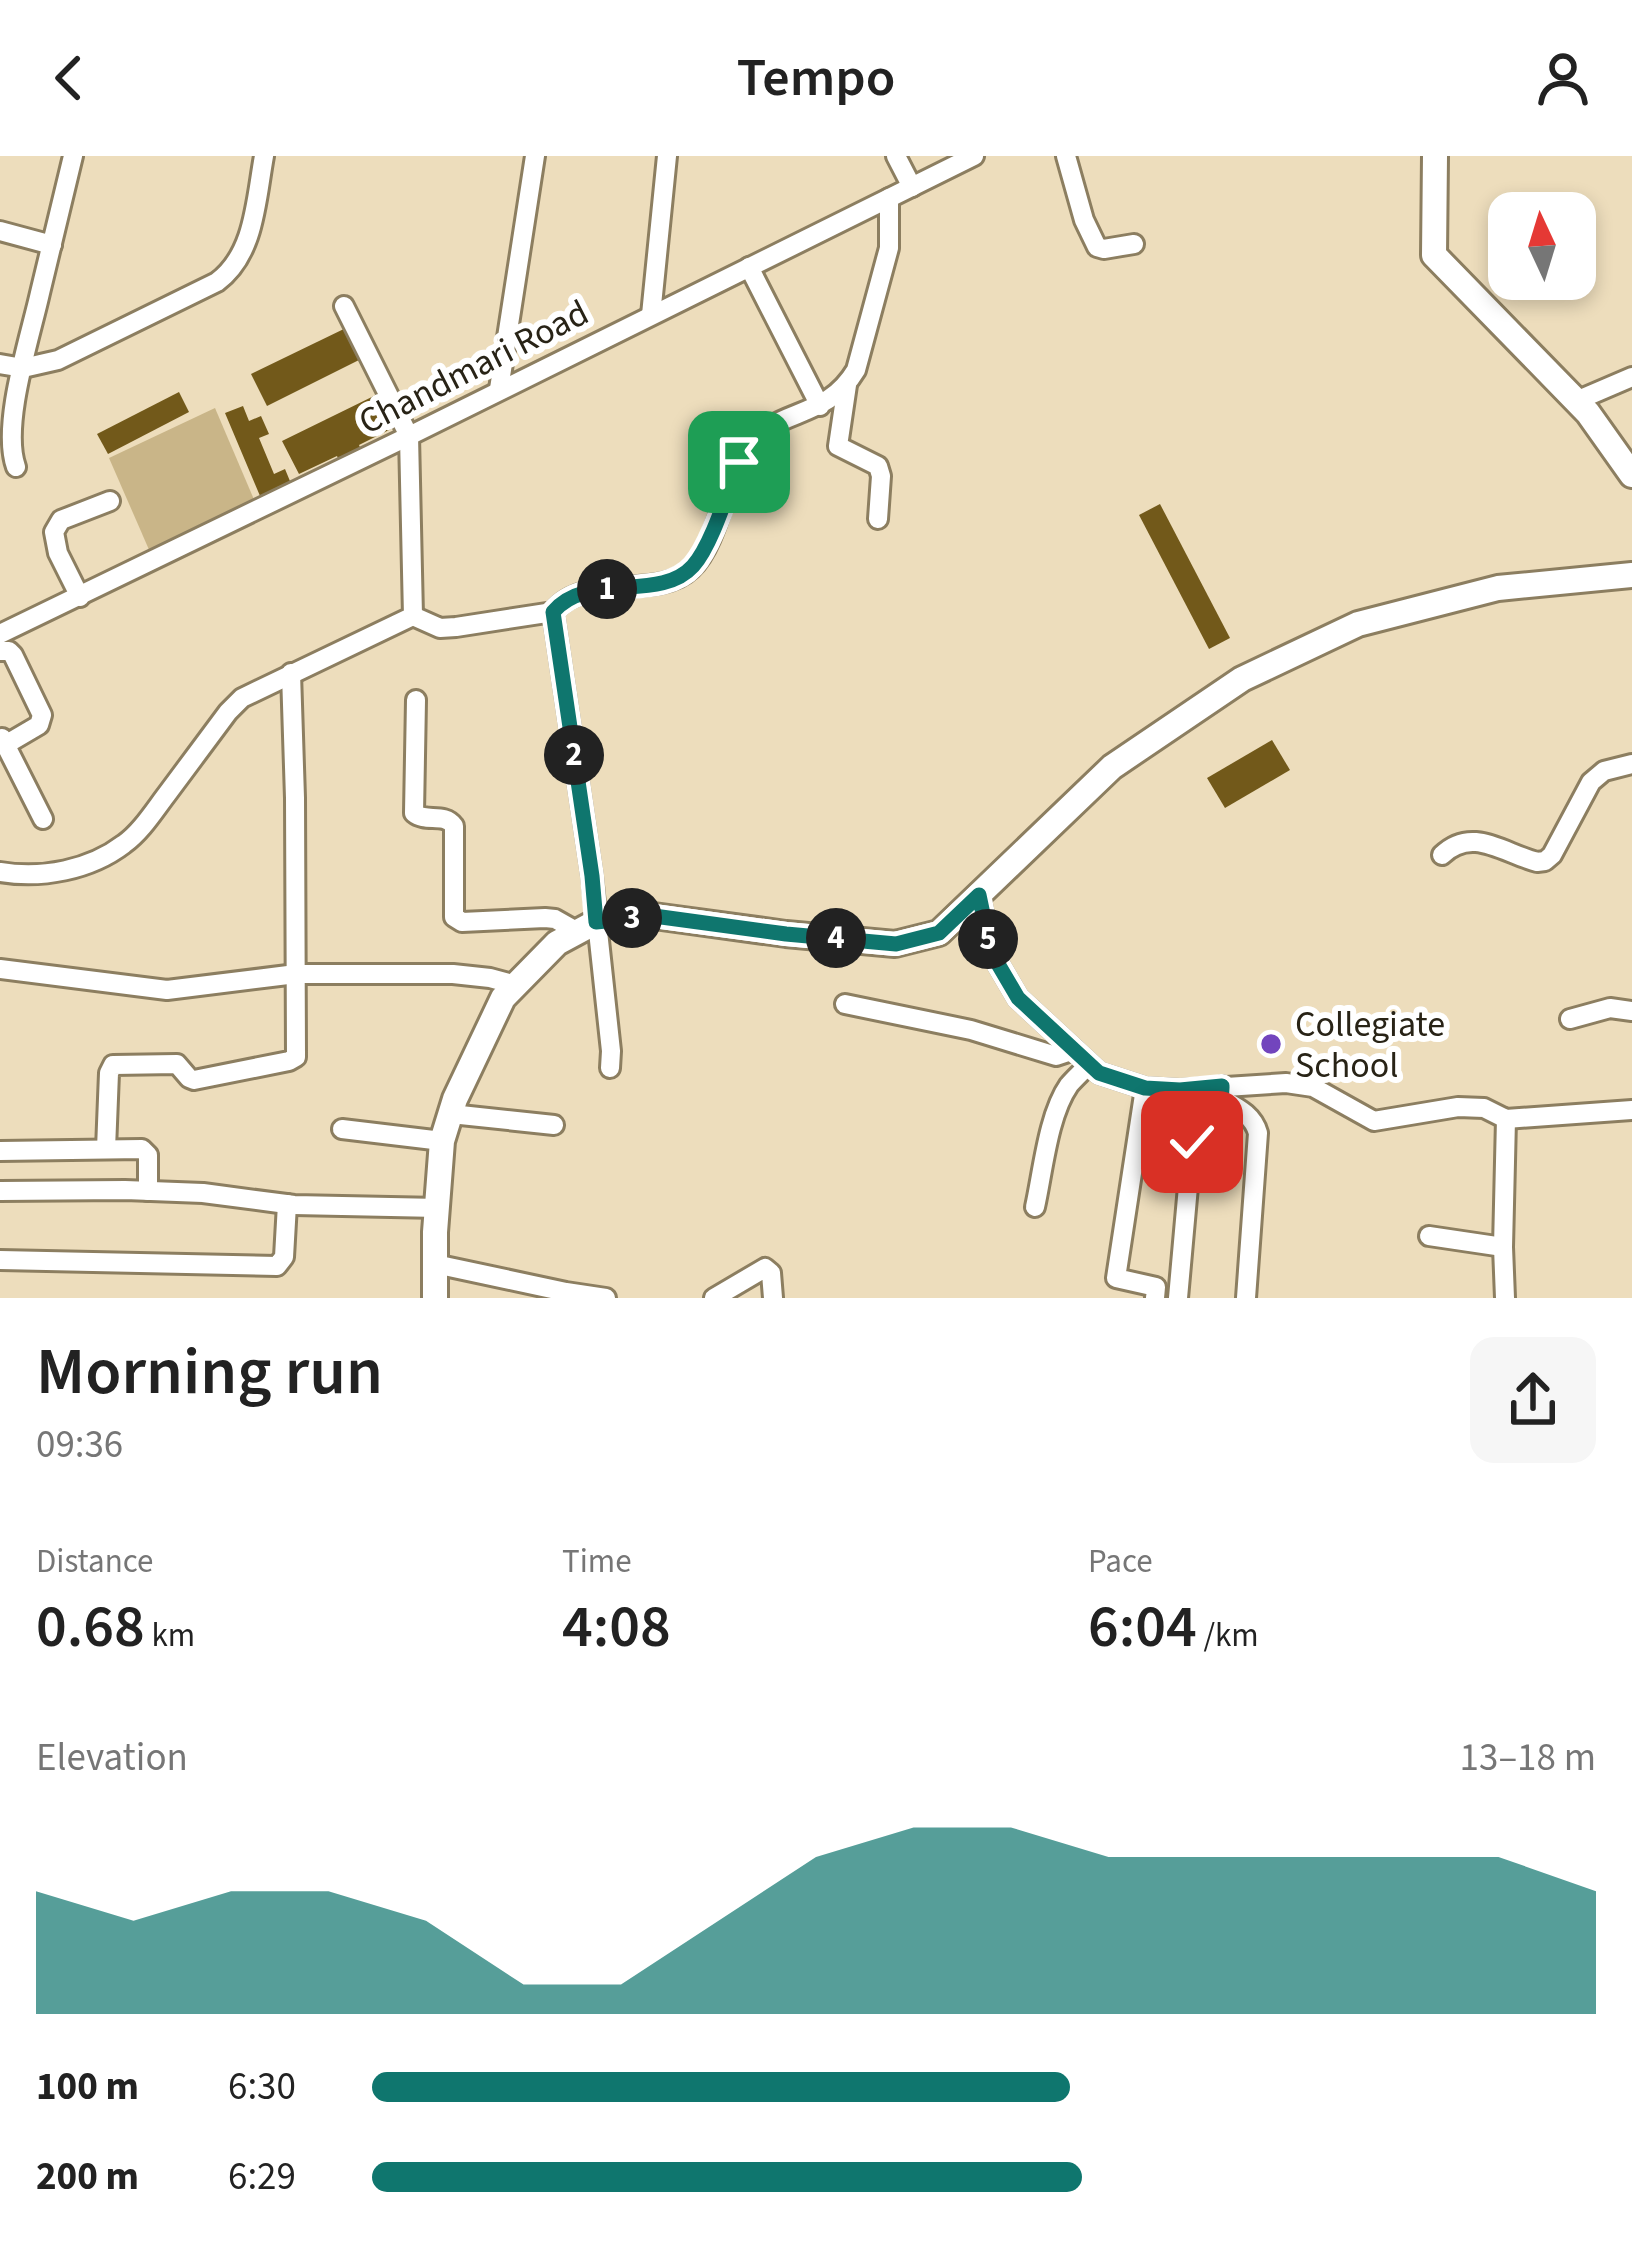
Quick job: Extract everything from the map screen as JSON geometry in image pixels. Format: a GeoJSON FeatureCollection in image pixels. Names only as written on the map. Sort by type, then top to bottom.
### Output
{"type":"FeatureCollection","features":[{"type":"Feature","properties":{"kind":"main road"},"geometry":{"type":"LineString","coordinates":[[1435,156],[1434,255],[1588,413],[1632,475]]}},
{"type":"Feature","properties":{"kind":"main road"},"geometry":{"type":"LineString","coordinates":[[435,1298],[442,1141],[451,1114],[503,998],[557,943],[587,927],[654,916],[896,944],[939,933],[1112,766],[1242,679],[1378,618],[1498,588],[1632,575]]}},
{"type":"Feature","properties":{"kind":"street"},"geometry":{"type":"LineString","coordinates":[[16,467],[11,438],[23,368],[74,156]]}},
{"type":"Feature","properties":{"kind":"street"},"geometry":{"type":"LineString","coordinates":[[0,364],[23,368],[58,360],[230,272],[248,236],[265,156]]}},
{"type":"Feature","properties":{"kind":"street"},"geometry":{"type":"LineString","coordinates":[[499,389],[535,156]]}},
{"type":"Feature","properties":{"kind":"street"},"geometry":{"type":"LineString","coordinates":[[651,315],[667,156]]}},
{"type":"Feature","properties":{"kind":"street"},"geometry":{"type":"LineString","coordinates":[[896,156],[912,187]]}},
{"type":"Feature","properties":{"kind":"street","name":"Chandmari Road"},"geometry":{"type":"LineString","coordinates":[[0,634],[974,156]]}},
{"type":"Feature","properties":{"kind":"street"},"geometry":{"type":"LineString","coordinates":[[1066,156],[1097,247],[1134,244]]}},
{"type":"Feature","properties":{"kind":"street"},"geometry":{"type":"LineString","coordinates":[[0,872],[57,873],[94,861],[126,843],[242,698],[413,616],[440,628],[553,612],[575,595],[661,582],[692,569],[746,448],[779,422],[835,398],[856,370],[889,248],[889,198]]}},
{"type":"Feature","properties":{"kind":"street"},"geometry":{"type":"LineString","coordinates":[[0,231],[52,245]]}},
{"type":"Feature","properties":{"kind":"street"},"geometry":{"type":"LineString","coordinates":[[749,267],[820,406]]}},
{"type":"Feature","properties":{"kind":"street"},"geometry":{"type":"LineString","coordinates":[[344,306],[409,436],[413,616]]}},
{"type":"Feature","properties":{"kind":"street"},"geometry":{"type":"LineString","coordinates":[[1576,401],[1632,377]]}},
{"type":"Feature","properties":{"kind":"street"},"geometry":{"type":"LineString","coordinates":[[847,385],[838,446],[878,466],[878,519]]}},
{"type":"Feature","properties":{"kind":"street"},"geometry":{"type":"LineString","coordinates":[[80,597],[58,553],[54,532],[61,520],[110,501]]}},
{"type":"Feature","properties":{"kind":"street"},"geometry":{"type":"LineString","coordinates":[[553,612],[592,876],[587,927],[611,1051],[610,1068]]}},
{"type":"Feature","properties":{"kind":"street"},"geometry":{"type":"LineString","coordinates":[[0,651],[13,655],[42,715],[39,725],[3,740],[44,819]]}},
{"type":"Feature","properties":{"kind":"street"},"geometry":{"type":"LineString","coordinates":[[106,1149],[113,1065],[177,1064],[194,1080],[294,1059],[297,1052],[291,673]]}},
{"type":"Feature","properties":{"kind":"street"},"geometry":{"type":"LineString","coordinates":[[416,700],[414,813],[421,818],[446,819],[454,826],[454,917],[462,922],[545,918],[587,927]]}},
{"type":"Feature","properties":{"kind":"street"},"geometry":{"type":"LineString","coordinates":[[1442,855],[1466,841],[1546,861],[1591,782],[1604,771],[1632,764]]}},
{"type":"Feature","properties":{"kind":"street"},"geometry":{"type":"LineString","coordinates":[[979,895],[991,952],[1018,998],[1099,1073],[1145,1088],[1222,1093],[1286,1083],[1313,1087],[1374,1120],[1459,1107],[1484,1108],[1505,1119],[1632,1110]]}},
{"type":"Feature","properties":{"kind":"street"},"geometry":{"type":"LineString","coordinates":[[0,969],[167,990],[296,974],[453,974],[515,985]]}},
{"type":"Feature","properties":{"kind":"street"},"geometry":{"type":"LineString","coordinates":[[845,1004],[971,1030],[1056,1056],[1074,1050]]}},
{"type":"Feature","properties":{"kind":"street"},"geometry":{"type":"LineString","coordinates":[[1570,1019],[1610,1008],[1632,1011]]}},
{"type":"Feature","properties":{"kind":"street"},"geometry":{"type":"LineString","coordinates":[[1035,1207],[1061,1099],[1090,1064]]}},
{"type":"Feature","properties":{"kind":"street"},"geometry":{"type":"LineString","coordinates":[[1145,1088],[1116,1278],[1156,1287],[1155,1298]]}},
{"type":"Feature","properties":{"kind":"street"},"geometry":{"type":"LineString","coordinates":[[1178,1298],[1192,1142],[1222,1093]]}},
{"type":"Feature","properties":{"kind":"street"},"geometry":{"type":"LineString","coordinates":[[1222,1093],[1255,1122],[1258,1133],[1246,1298]]}},
{"type":"Feature","properties":{"kind":"street"},"geometry":{"type":"LineString","coordinates":[[451,1114],[554,1125]]}},
{"type":"Feature","properties":{"kind":"street"},"geometry":{"type":"LineString","coordinates":[[1505,1119],[1505,1298]]}},
{"type":"Feature","properties":{"kind":"street"},"geometry":{"type":"LineString","coordinates":[[342,1129],[442,1141]]}},
{"type":"Feature","properties":{"kind":"street"},"geometry":{"type":"LineString","coordinates":[[0,1151],[146,1150],[148,1191]]}},
{"type":"Feature","properties":{"kind":"street"},"geometry":{"type":"LineString","coordinates":[[0,1191],[203,1193],[287,1204],[439,1208]]}},
{"type":"Feature","properties":{"kind":"street"},"geometry":{"type":"LineString","coordinates":[[0,1260],[277,1266],[284,1257],[287,1204]]}},
{"type":"Feature","properties":{"kind":"street"},"geometry":{"type":"LineString","coordinates":[[1429,1235],[1503,1247]]}},
{"type":"Feature","properties":{"kind":"street"},"geometry":{"type":"LineString","coordinates":[[435,1264],[606,1298]]}},
{"type":"Feature","properties":{"kind":"street"},"geometry":{"type":"LineString","coordinates":[[714,1298],[765,1268],[771,1273],[773,1298]]}},
{"type":"Feature","properties":{"kind":"shaded area"},"geometry":{"type":"Polygon","coordinates":[[[215,408],[261,516],[157,568],[109,458],[215,408]]]}},
{"type":"Feature","properties":{"kind":"building"},"geometry":{"type":"Polygon","coordinates":[[[350,326],[365,357],[267,406],[251,374],[350,326]]]}},
{"type":"Feature","properties":{"kind":"building"},"geometry":{"type":"Polygon","coordinates":[[[179,392],[189,412],[108,454],[97,434],[179,392]]]}},
{"type":"Feature","properties":{"kind":"building"},"geometry":{"type":"Polygon","coordinates":[[[382,392],[399,425],[359,445],[362,452],[340,463],[337,456],[299,474],[282,441],[382,392]]]}},
{"type":"Feature","properties":{"kind":"building"},"geometry":{"type":"Polygon","coordinates":[[[243,406],[249,421],[261,416],[269,434],[259,438],[274,474],[285,469],[292,486],[263,503],[225,413],[243,406]]]}},
{"type":"Feature","properties":{"kind":"building"},"geometry":{"type":"Polygon","coordinates":[[[1160,504],[1230,638],[1209,649],[1139,515],[1160,504]]]}},
{"type":"Feature","properties":{"kind":"building"},"geometry":{"type":"Polygon","coordinates":[[[1272,740],[1290,770],[1225,808],[1207,778],[1272,740]]]}},
{"type":"Feature","properties":{"kind":"place","name":"Collegiate School"},"geometry":{"type":"Point","coordinates":[1271,1044]}},
{"type":"Feature","properties":{"kind":"route"},"geometry":{"type":"LineString","coordinates":[[739,462],[692,569],[661,582],[575,595],[553,612],[596,922],[654,916],[896,944],[939,933],[979,895],[991,952],[1018,998],[1099,1073],[1145,1088],[1222,1086],[1218,1108],[1192,1142]]}}]}
